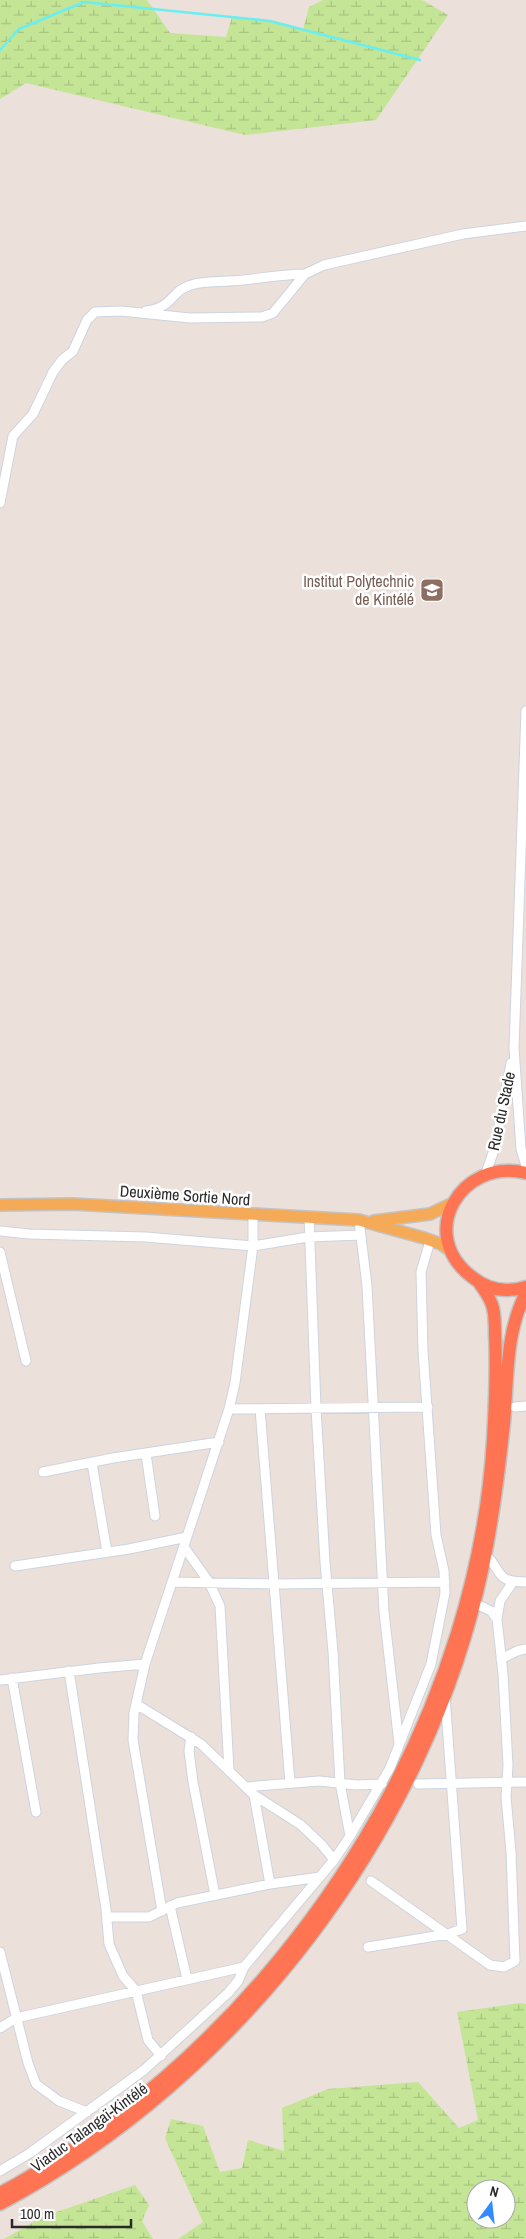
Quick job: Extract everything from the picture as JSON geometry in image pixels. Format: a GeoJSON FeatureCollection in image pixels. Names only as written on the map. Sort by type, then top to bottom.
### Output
{"type":"FeatureCollection","features":[{"type":"Feature","properties":{"kind":"highway"},"geometry":{"type":"LineString","coordinates":[[167,2084],[259,1984],[320,1908],[370,1829],[421,1728],[456,1631],[476,1556],[488,1492],[493,1446],[497,1358],[493,1307],[480,1284],[462,1270],[451,1251],[447,1227],[453,1203],[461,1190],[472,1180],[486,1173],[500,1170],[514,1170],[526,1173]]}},
{"type":"Feature","properties":{"kind":"highway"},"geometry":{"type":"LineString","coordinates":[[480,1284],[505,1290],[526,1287]]}},
{"type":"Feature","properties":{"kind":"highway"},"geometry":{"type":"LineString","coordinates":[[167,2084],[213,2047],[260,1997],[324,1919],[386,1822],[415,1764],[445,1696],[474,1603],[486,1556],[501,1459],[508,1359],[520,1308],[526,1293]]}},
{"type":"Feature","properties":{"kind":"highway","name":"Viaduc Talangaï-Kintélé"},"geometry":{"type":"LineString","coordinates":[[0,2193],[75,2148],[167,2084]]}},
{"type":"Feature","properties":{"kind":"highway","name":"Viaduc Talangaï-Kintélé"},"geometry":{"type":"LineString","coordinates":[[0,2204],[32,2187],[95,2146],[167,2084]]}},
{"type":"Feature","properties":{"kind":"main road","name":"Deuxième Sortie Nord"},"geometry":{"type":"LineString","coordinates":[[0,1205],[73,1204],[363,1221],[430,1214],[453,1203]]}},
{"type":"Feature","properties":{"kind":"main road","name":"Deuxième Sortie Nord"},"geometry":{"type":"LineString","coordinates":[[363,1221],[430,1240],[451,1251]]}},
{"type":"Feature","properties":{"kind":"street"},"geometry":{"type":"LineString","coordinates":[[138,313],[166,306],[182,288],[192,284],[305,274],[324,265],[463,234],[526,226]]}},
{"type":"Feature","properties":{"kind":"street"},"geometry":{"type":"LineString","coordinates":[[0,503],[13,436],[33,414],[53,372],[62,360],[73,351],[87,320],[95,312],[106,310],[190,318],[262,317],[273,313],[305,274]]}},
{"type":"Feature","properties":{"kind":"street","name":"Rue du Stade"},"geometry":{"type":"LineString","coordinates":[[526,711],[514,1048],[521,1149],[526,1166]]}},
{"type":"Feature","properties":{"kind":"street","name":"Rue du Stade"},"geometry":{"type":"LineString","coordinates":[[486,1173],[495,1147],[502,1116],[514,1048]]}},
{"type":"Feature","properties":{"kind":"street"},"geometry":{"type":"LineString","coordinates":[[187,1980],[166,1909],[133,1740],[136,1704],[145,1664],[229,1409],[235,1383],[253,1246],[253,1215]]}},
{"type":"Feature","properties":{"kind":"street"},"geometry":{"type":"LineString","coordinates":[[308,1217],[316,1408],[340,1783],[350,1836]]}},
{"type":"Feature","properties":{"kind":"street"},"geometry":{"type":"LineString","coordinates":[[363,1221],[361,1235],[366,1286],[384,1612],[399,1747]]}},
{"type":"Feature","properties":{"kind":"street"},"geometry":{"type":"LineString","coordinates":[[0,1231],[29,1234],[146,1237],[253,1246],[308,1236],[361,1235]]}},
{"type":"Feature","properties":{"kind":"street"},"geometry":{"type":"LineString","coordinates":[[0,2171],[87,2112],[160,2056],[228,1993],[238,1981],[244,1967],[334,1860],[382,1784],[399,1747],[431,1664],[445,1594],[445,1582],[436,1535],[421,1277],[424,1258],[430,1240]]}},
{"type":"Feature","properties":{"kind":"street"},"geometry":{"type":"LineString","coordinates":[[0,1252],[26,1360]]}},
{"type":"Feature","properties":{"kind":"street"},"geometry":{"type":"LineString","coordinates":[[515,1407],[526,1406]]}},
{"type":"Feature","properties":{"kind":"street"},"geometry":{"type":"LineString","coordinates":[[229,1409],[428,1408]]}},
{"type":"Feature","properties":{"kind":"street"},"geometry":{"type":"LineString","coordinates":[[260,1409],[290,1783]]}},
{"type":"Feature","properties":{"kind":"street"},"geometry":{"type":"LineString","coordinates":[[43,1472],[219,1442]]}},
{"type":"Feature","properties":{"kind":"street"},"geometry":{"type":"LineString","coordinates":[[146,1454],[155,1516]]}},
{"type":"Feature","properties":{"kind":"street"},"geometry":{"type":"LineString","coordinates":[[92,1463],[107,1552]]}},
{"type":"Feature","properties":{"kind":"street"},"geometry":{"type":"LineString","coordinates":[[15,1566],[186,1542]]}},
{"type":"Feature","properties":{"kind":"street"},"geometry":{"type":"LineString","coordinates":[[186,1542],[209,1582],[220,1606],[229,1770]]}},
{"type":"Feature","properties":{"kind":"street"},"geometry":{"type":"LineString","coordinates":[[486,1556],[504,1579],[513,1582],[526,1582]]}},
{"type":"Feature","properties":{"kind":"street"},"geometry":{"type":"LineString","coordinates":[[172,1582],[327,1584],[445,1582]]}},
{"type":"Feature","properties":{"kind":"street"},"geometry":{"type":"LineString","coordinates":[[371,1881],[490,1964],[504,1967],[516,1961],[506,1783],[508,1765],[497,1619],[500,1601],[513,1582]]}},
{"type":"Feature","properties":{"kind":"street"},"geometry":{"type":"LineString","coordinates":[[474,1603],[491,1611],[497,1619]]}},
{"type":"Feature","properties":{"kind":"street"},"geometry":{"type":"LineString","coordinates":[[501,1659],[526,1649]]}},
{"type":"Feature","properties":{"kind":"street"},"geometry":{"type":"LineString","coordinates":[[0,1680],[145,1664]]}},
{"type":"Feature","properties":{"kind":"street"},"geometry":{"type":"LineString","coordinates":[[70,1671],[110,1944],[123,1976],[136,1991],[148,2040],[160,2056]]}},
{"type":"Feature","properties":{"kind":"street"},"geometry":{"type":"LineString","coordinates":[[12,1678],[36,1812]]}},
{"type":"Feature","properties":{"kind":"street"},"geometry":{"type":"LineString","coordinates":[[368,1946],[448,1934],[460,1931],[462,1927],[445,1696]]}},
{"type":"Feature","properties":{"kind":"street"},"geometry":{"type":"LineString","coordinates":[[136,1704],[191,1737],[254,1795],[301,1825],[322,1845],[334,1860]]}},
{"type":"Feature","properties":{"kind":"street"},"geometry":{"type":"LineString","coordinates":[[191,1737],[189,1751],[193,1782],[215,1895]]}},
{"type":"Feature","properties":{"kind":"street"},"geometry":{"type":"LineString","coordinates":[[246,1787],[319,1781],[382,1784]]}},
{"type":"Feature","properties":{"kind":"street"},"geometry":{"type":"LineString","coordinates":[[418,1784],[526,1782]]}},
{"type":"Feature","properties":{"kind":"street"},"geometry":{"type":"LineString","coordinates":[[254,1795],[270,1884]]}},
{"type":"Feature","properties":{"kind":"street"},"geometry":{"type":"LineString","coordinates":[[107,1917],[148,1917],[166,1909],[215,1895],[270,1884],[320,1877]]}},
{"type":"Feature","properties":{"kind":"street"},"geometry":{"type":"LineString","coordinates":[[0,1952],[16,2018],[36,2084],[59,2101],[87,2112]]}},
{"type":"Feature","properties":{"kind":"street"},"geometry":{"type":"LineString","coordinates":[[0,2028],[16,2018],[244,1967]]}},
{"type":"Feature","properties":{"kind":"green space"},"geometry":{"type":"Polygon","coordinates":[[[0,0],[147,0],[170,33],[226,37],[232,17],[274,22],[303,30],[309,7],[323,0],[422,0],[448,15],[376,120],[245,135],[26,83],[0,99],[0,0]]]}},
{"type":"Feature","properties":{"kind":"green space"},"geometry":{"type":"Polygon","coordinates":[[[520,2003],[526,2004],[526,2239],[178,2239],[203,2222],[165,2138],[171,2119],[203,2126],[220,2172],[242,2168],[248,2140],[284,2151],[282,2108],[328,2089],[418,2082],[459,2128],[478,2120],[457,2012],[520,2003]]]}},
{"type":"Feature","properties":{"kind":"green space"},"geometry":{"type":"Polygon","coordinates":[[[135,2185],[149,2205],[142,2221],[153,2239],[4,2239],[42,2217],[135,2185]]]}},
{"type":"Feature","properties":{"kind":"waterway"},"geometry":{"type":"LineString","coordinates":[[0,50],[19,29],[84,2],[270,21],[420,60]]}},
{"type":"Feature","properties":{"kind":"place","name":"Institut Polytechnic de Kintélé"},"geometry":{"type":"Point","coordinates":[432,590]}}]}
